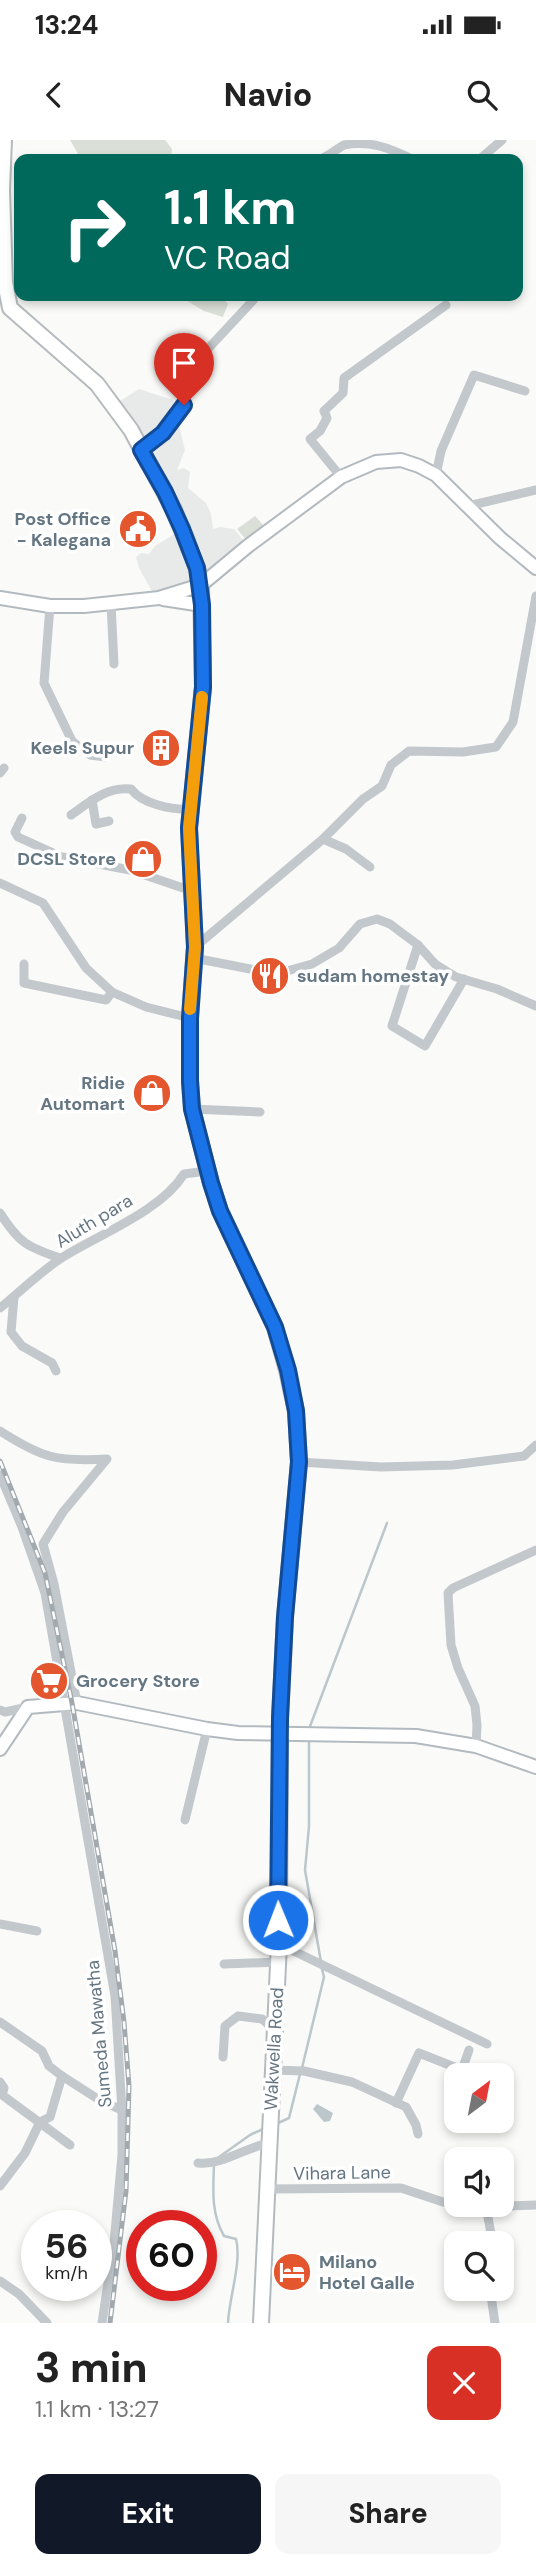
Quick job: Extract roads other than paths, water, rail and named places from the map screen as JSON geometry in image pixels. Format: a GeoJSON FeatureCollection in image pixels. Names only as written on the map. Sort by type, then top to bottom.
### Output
{"type":"FeatureCollection","features":[{"type":"Feature","properties":{"kind":"main road","name":"Wakwella Road"},"geometry":{"type":"LineString","coordinates":[[4,140],[2,190],[5,312],[97,384],[131,430],[174,510],[201,585],[203,687],[190,809],[194,953],[190,1018],[192,1109],[220,1211],[275,1327],[288,1370],[296,1411],[299,1462],[285,1617],[278,1872],[279,1944],[261,2323]]}},
{"type":"Feature","properties":{"kind":"main road"},"geometry":{"type":"LineString","coordinates":[[0,598],[50,606],[111,604],[159,598],[201,585],[248,546],[341,477],[376,461],[401,460],[436,475],[500,538],[536,568]]}},
{"type":"Feature","properties":{"kind":"main road"},"geometry":{"type":"LineString","coordinates":[[159,598],[202,605]]}},
{"type":"Feature","properties":{"kind":"main road"},"geometry":{"type":"LineString","coordinates":[[0,1749],[28,1707],[71,1703],[207,1729],[281,1735],[416,1736],[476,1746],[536,1767]]}},
{"type":"Feature","properties":{"kind":"street"},"geometry":{"type":"LineString","coordinates":[[486,154],[502,140]]}},
{"type":"Feature","properties":{"kind":"street"},"geometry":{"type":"LineString","coordinates":[[329,154],[344,145],[368,141],[380,143],[402,154]]}},
{"type":"Feature","properties":{"kind":"street"},"geometry":{"type":"LineString","coordinates":[[141,450],[163,433],[184,405],[183,389],[192,366],[252,301]]}},
{"type":"Feature","properties":{"kind":"street"},"geometry":{"type":"LineString","coordinates":[[341,477],[310,439],[320,431],[327,418],[324,411],[343,393],[344,378],[446,305]]}},
{"type":"Feature","properties":{"kind":"street"},"geometry":{"type":"LineString","coordinates":[[436,475],[441,451],[474,375],[524,391]]}},
{"type":"Feature","properties":{"kind":"street"},"geometry":{"type":"LineString","coordinates":[[468,506],[536,490]]}},
{"type":"Feature","properties":{"kind":"street"},"geometry":{"type":"LineString","coordinates":[[194,953],[323,839],[363,799],[382,786],[391,765],[409,751],[464,752],[496,747],[513,722],[536,596]]}},
{"type":"Feature","properties":{"kind":"street"},"geometry":{"type":"LineString","coordinates":[[111,604],[114,664]]}},
{"type":"Feature","properties":{"kind":"street"},"geometry":{"type":"LineString","coordinates":[[50,606],[44,683],[72,741],[90,755],[106,757]]}},
{"type":"Feature","properties":{"kind":"street"},"geometry":{"type":"LineString","coordinates":[[71,816],[92,800],[119,787],[131,789],[136,797],[178,810],[190,809]]}},
{"type":"Feature","properties":{"kind":"street"},"geometry":{"type":"LineString","coordinates":[[92,800],[96,824],[108,821]]}},
{"type":"Feature","properties":{"kind":"street"},"geometry":{"type":"LineString","coordinates":[[22,818],[15,832],[18,837],[62,857],[130,870],[192,891]]}},
{"type":"Feature","properties":{"kind":"street"},"geometry":{"type":"LineString","coordinates":[[323,839],[346,849],[370,867]]}},
{"type":"Feature","properties":{"kind":"street"},"geometry":{"type":"LineString","coordinates":[[0,883],[43,903],[86,968],[112,992],[146,1007],[190,1018]]}},
{"type":"Feature","properties":{"kind":"street"},"geometry":{"type":"LineString","coordinates":[[194,953],[276,974],[312,964],[338,948],[360,924],[377,919],[390,924],[418,945],[435,964],[464,979],[497,989],[536,1007]]}},
{"type":"Feature","properties":{"kind":"street"},"geometry":{"type":"LineString","coordinates":[[418,945],[392,1026],[425,1046],[464,979]]}},
{"type":"Feature","properties":{"kind":"street"},"geometry":{"type":"LineString","coordinates":[[24,964],[24,983],[106,1000],[112,992]]}},
{"type":"Feature","properties":{"kind":"street"},"geometry":{"type":"LineString","coordinates":[[192,1109],[260,1112]]}},
{"type":"Feature","properties":{"kind":"street","name":"Aluth para"},"geometry":{"type":"LineString","coordinates":[[0,1308],[60,1258],[144,1210],[177,1185],[184,1174],[208,1171]]}},
{"type":"Feature","properties":{"kind":"street"},"geometry":{"type":"LineString","coordinates":[[0,1213],[16,1238],[35,1250],[60,1258]]}},
{"type":"Feature","properties":{"kind":"street"},"geometry":{"type":"LineString","coordinates":[[13,1297],[11,1332],[22,1346],[52,1363],[56,1371]]}},
{"type":"Feature","properties":{"kind":"street"},"geometry":{"type":"LineString","coordinates":[[0,1431],[41,1455],[72,1461],[107,1459],[63,1512],[43,1544],[54,1584],[71,1703]]}},
{"type":"Feature","properties":{"kind":"street"},"geometry":{"type":"LineString","coordinates":[[299,1462],[381,1467],[453,1465],[524,1456],[536,1445]]}},
{"type":"Feature","properties":{"kind":"street"},"geometry":{"type":"LineString","coordinates":[[0,1475],[45,1593],[71,1703]]}},
{"type":"Feature","properties":{"kind":"street"},"geometry":{"type":"LineString","coordinates":[[476,1746],[475,1706],[451,1645],[448,1593],[453,1588],[536,1550]]}},
{"type":"Feature","properties":{"kind":"street","name":"Sumeda Mawatha"},"geometry":{"type":"LineString","coordinates":[[71,1703],[115,1996],[122,2110],[122,2155],[114,2243],[102,2323]]}},
{"type":"Feature","properties":{"kind":"street"},"geometry":{"type":"LineString","coordinates":[[0,1710],[5,1712],[28,1707]]}},
{"type":"Feature","properties":{"kind":"street"},"geometry":{"type":"LineString","coordinates":[[185,1820],[207,1729]]}},
{"type":"Feature","properties":{"kind":"street"},"geometry":{"type":"LineString","coordinates":[[0,1924],[37,1931]]}},
{"type":"Feature","properties":{"kind":"street"},"geometry":{"type":"LineString","coordinates":[[279,1944],[487,2044]]}},
{"type":"Feature","properties":{"kind":"street"},"geometry":{"type":"LineString","coordinates":[[224,1964],[278,1962]]}},
{"type":"Feature","properties":{"kind":"street"},"geometry":{"type":"LineString","coordinates":[[223,2057],[225,2026],[238,2016],[262,2019],[275,2030]]}},
{"type":"Feature","properties":{"kind":"street"},"geometry":{"type":"LineString","coordinates":[[0,2022],[42,2051],[49,2066],[62,2076],[101,2101],[122,2110]]}},
{"type":"Feature","properties":{"kind":"street"},"geometry":{"type":"LineString","coordinates":[[396,2103],[419,2053],[462,2070],[469,2050]]}},
{"type":"Feature","properties":{"kind":"street"},"geometry":{"type":"LineString","coordinates":[[273,2070],[304,2071],[352,2082],[405,2107],[416,2125],[418,2134]]}},
{"type":"Feature","properties":{"kind":"street"},"geometry":{"type":"LineString","coordinates":[[0,2186],[25,2153],[40,2122],[50,2117],[62,2076]]}},
{"type":"Feature","properties":{"kind":"street"},"geometry":{"type":"LineString","coordinates":[[0,2081],[4,2088],[2,2095],[70,2145]]}},
{"type":"Feature","properties":{"kind":"street"},"geometry":{"type":"LineString","coordinates":[[198,2163],[213,2163],[254,2146],[270,2143]]}},
{"type":"Feature","properties":{"kind":"street","name":"Vihara Lane"},"geometry":{"type":"LineString","coordinates":[[268,2189],[401,2188],[444,2202]]}},
{"type":"Feature","properties":{"kind":"street"},"geometry":{"type":"LineString","coordinates":[[514,2206],[536,2205]]}},
{"type":"Feature","properties":{"kind":"street"},"geometry":{"type":"LineString","coordinates":[[0,2281],[19,2294],[47,2323]]}},
{"type":"Feature","properties":{"kind":"street"},"geometry":{"type":"LineString","coordinates":[[492,2301],[495,2323]]}},
{"type":"Feature","properties":{"kind":"waterway"},"geometry":{"type":"LineString","coordinates":[[309,1729],[387,1523]]}},
{"type":"Feature","properties":{"kind":"waterway"},"geometry":{"type":"LineString","coordinates":[[309,1739],[309,1826],[305,1870],[321,1962]]}},
{"type":"Feature","properties":{"kind":"waterway"},"geometry":{"type":"LineString","coordinates":[[302,2068],[324,1977],[322,1969]]}},
{"type":"Feature","properties":{"kind":"waterway"},"geometry":{"type":"LineString","coordinates":[[276,2124],[289,2118],[300,2074]]}},
{"type":"Feature","properties":{"kind":"waterway"},"geometry":{"type":"LineString","coordinates":[[219,2157],[263,2129]]}},
{"type":"Feature","properties":{"kind":"waterway"},"geometry":{"type":"LineString","coordinates":[[214,2165],[217,2219],[224,2236],[236,2239],[237,2248],[228,2323]]}},
{"type":"Feature","properties":{"kind":"railway"},"geometry":{"type":"LineString","coordinates":[[0,1461],[45,1573],[72,1703],[115,1951],[129,2086],[126,2191],[110,2323]]}},
{"type":"Feature","properties":{"kind":"place","name":"Post Office - Kalegana"},"geometry":{"type":"Point","coordinates":[138,529]}},
{"type":"Feature","properties":{"kind":"place","name":"Keels Supur"},"geometry":{"type":"Point","coordinates":[161,748]}},
{"type":"Feature","properties":{"kind":"place","name":"DCSL Store"},"geometry":{"type":"Point","coordinates":[143,859]}},
{"type":"Feature","properties":{"kind":"place","name":"sudam homestay"},"geometry":{"type":"Point","coordinates":[270,976]}},
{"type":"Feature","properties":{"kind":"place","name":"Ridie Automart"},"geometry":{"type":"Point","coordinates":[152,1093]}},
{"type":"Feature","properties":{"kind":"place","name":"Grocery Store"},"geometry":{"type":"Point","coordinates":[49,1681]}},
{"type":"Feature","properties":{"kind":"place","name":"Milano Hotel Galle"},"geometry":{"type":"Point","coordinates":[292,2272]}}]}
